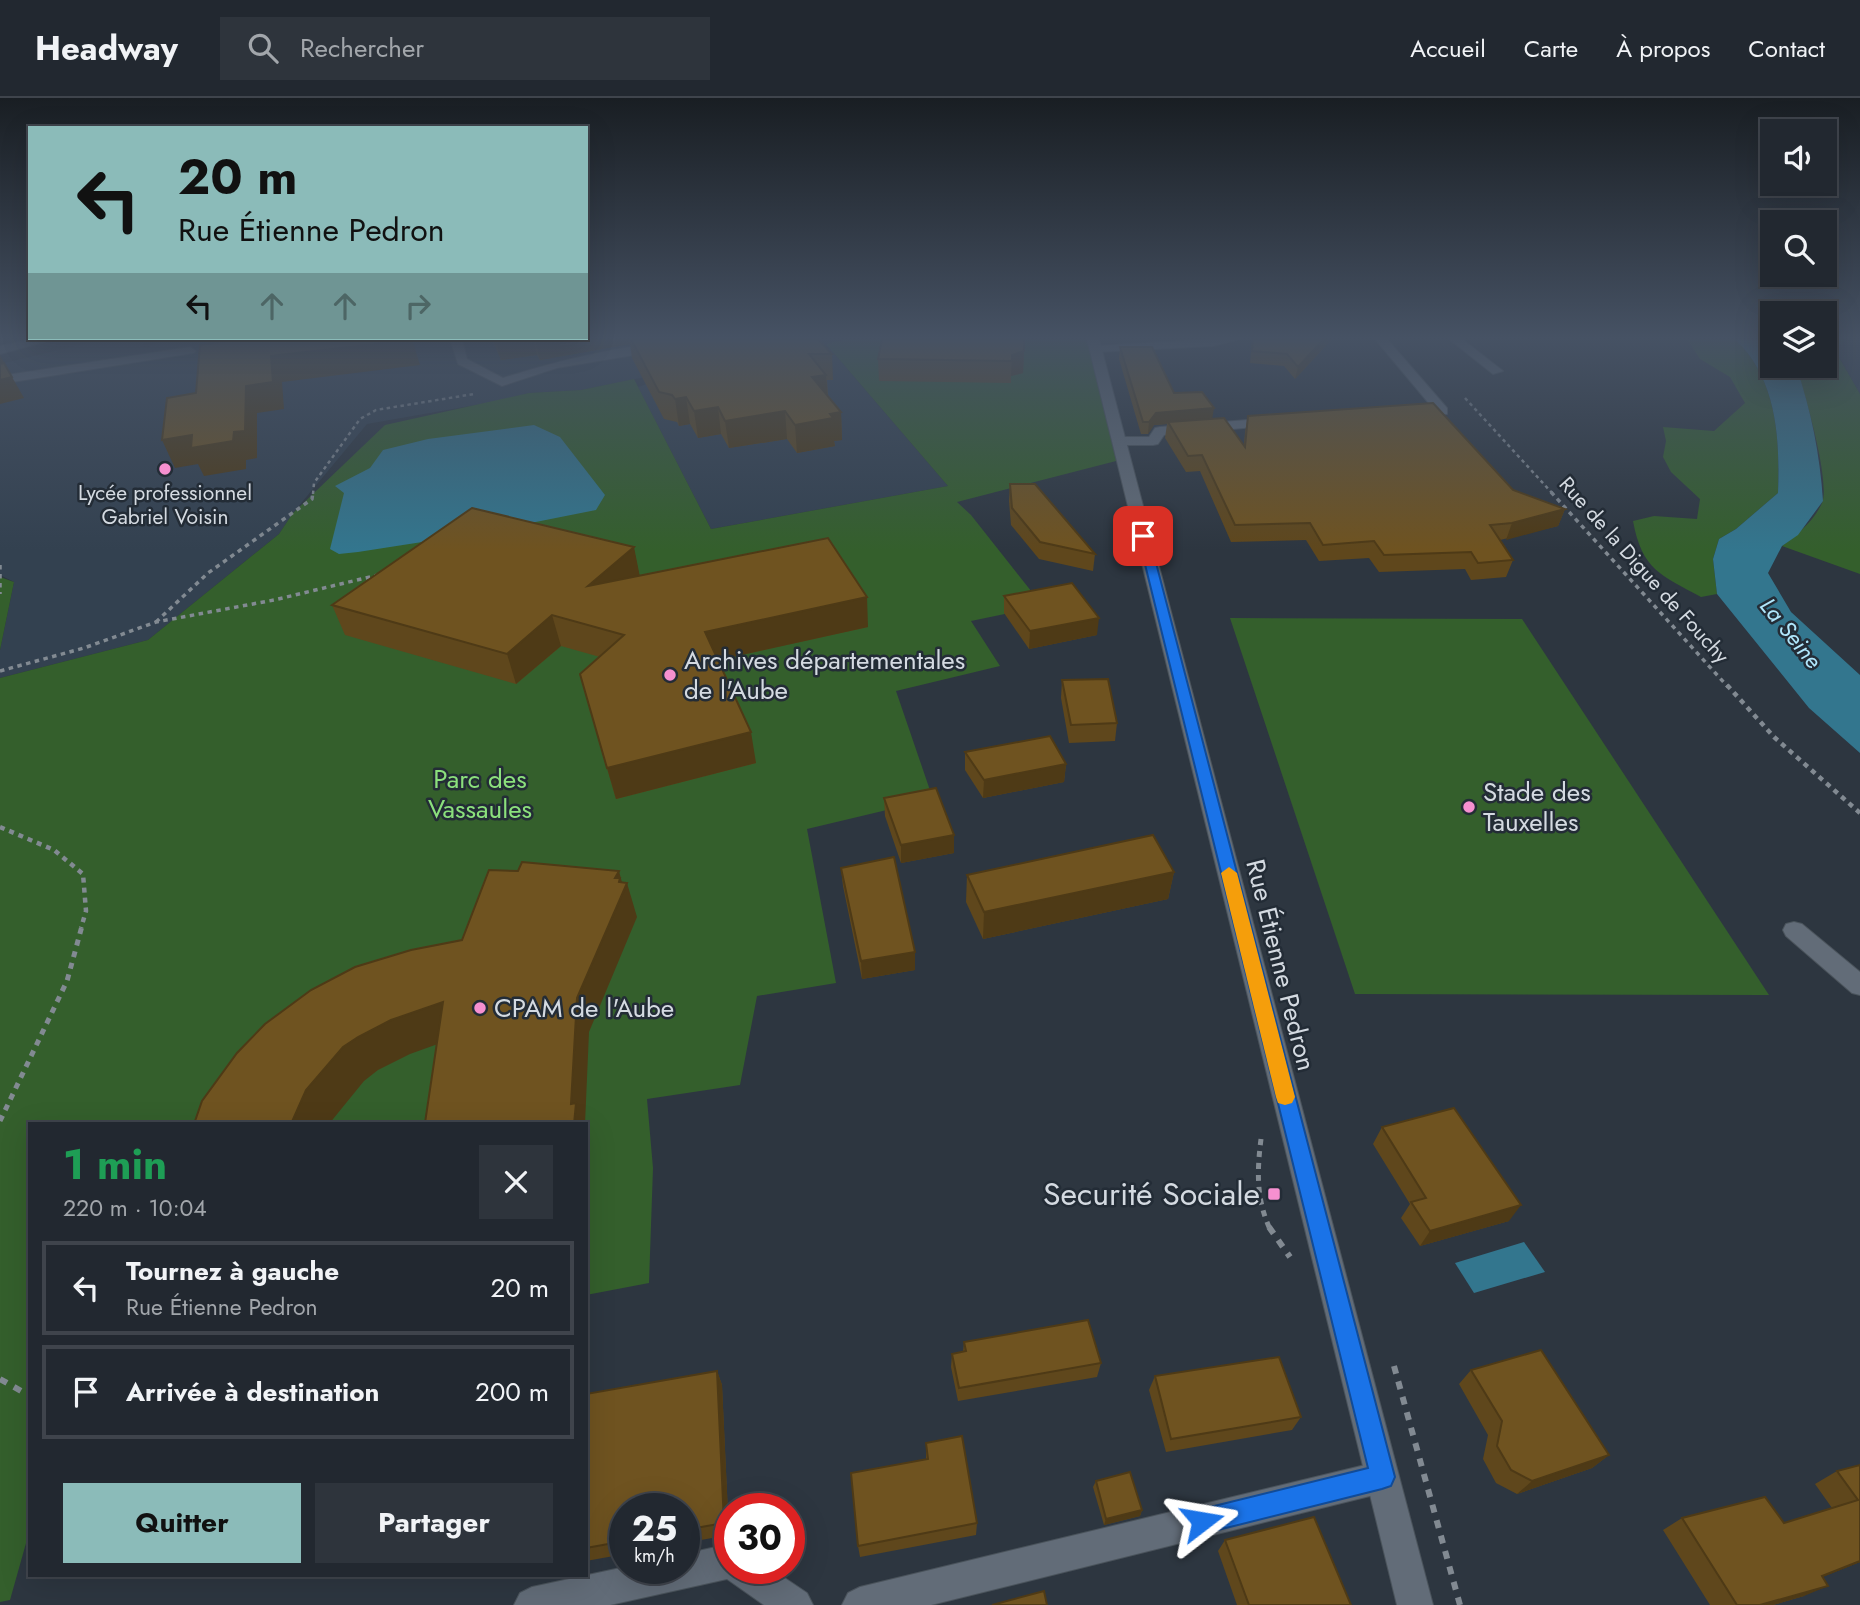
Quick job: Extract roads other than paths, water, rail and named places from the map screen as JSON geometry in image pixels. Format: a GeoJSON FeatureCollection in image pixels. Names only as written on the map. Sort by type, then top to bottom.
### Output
{"type":"FeatureCollection","features":[{"type":"Feature","properties":{"kind":"street","name":"Rue Étienne Pedron"},"geometry":{"type":"LineString","coordinates":[[1112,409],[1415,1605]]}},
{"type":"Feature","properties":{"kind":"street"},"geometry":{"type":"LineString","coordinates":[[1403,411],[1442,411],[1441,409]]}},
{"type":"Feature","properties":{"kind":"street"},"geometry":{"type":"LineString","coordinates":[[1120,441],[1153,441],[1160,431],[1282,421]]}},
{"type":"Feature","properties":{"kind":"street"},"geometry":{"type":"LineString","coordinates":[[1794,930],[1860,986]]}},
{"type":"Feature","properties":{"kind":"street"},"geometry":{"type":"LineString","coordinates":[[860,1605],[1382,1477]]}},
{"type":"Feature","properties":{"kind":"street"},"geometry":{"type":"LineString","coordinates":[[532,1605],[714,1565]]}},
{"type":"Feature","properties":{"kind":"street"},"geometry":{"type":"LineString","coordinates":[[764,1584],[795,1605]]}},
{"type":"Feature","properties":{"kind":"water","name":"La Seine"},"geometry":{"type":"Polygon","coordinates":[[[1773,409],[1808,409],[1820,467],[1823,501],[1798,535],[1782,546],[1768,573],[1791,612],[1860,675],[1860,753],[1809,708],[1717,594],[1713,559],[1719,539],[1736,529],[1778,493],[1773,409]]]}},
{"type":"Feature","properties":{"kind":"water"},"geometry":{"type":"Polygon","coordinates":[[[534,425],[560,437],[605,495],[596,510],[480,533],[358,552],[339,554],[330,549],[344,493],[335,486],[370,468],[383,450],[428,439],[534,425]]]}},
{"type":"Feature","properties":{"kind":"water"},"geometry":{"type":"Polygon","coordinates":[[[1524,1242],[1545,1272],[1474,1293],[1455,1263],[1524,1242]]]}},
{"type":"Feature","properties":{"kind":"place","name":"Lycée professionnel Gabriel Voisin"},"geometry":{"type":"Point","coordinates":[165,469]}},
{"type":"Feature","properties":{"kind":"place","name":"Archives départementales de l'Aube"},"geometry":{"type":"Point","coordinates":[670,675]}},
{"type":"Feature","properties":{"kind":"place","name":"Stade des Tauxelles"},"geometry":{"type":"Point","coordinates":[1469,807]}},
{"type":"Feature","properties":{"kind":"place","name":"CPAM de l'Aube"},"geometry":{"type":"Point","coordinates":[480,1008]}},
{"type":"Feature","properties":{"kind":"place","name":"Securité Sociale"},"geometry":{"type":"Point","coordinates":[1274,1194]}},
{"type":"Feature","properties":{"kind":"park label","name":"Parc des Vassaules"},"geometry":{"type":"Point","coordinates":[480,794]}}]}
